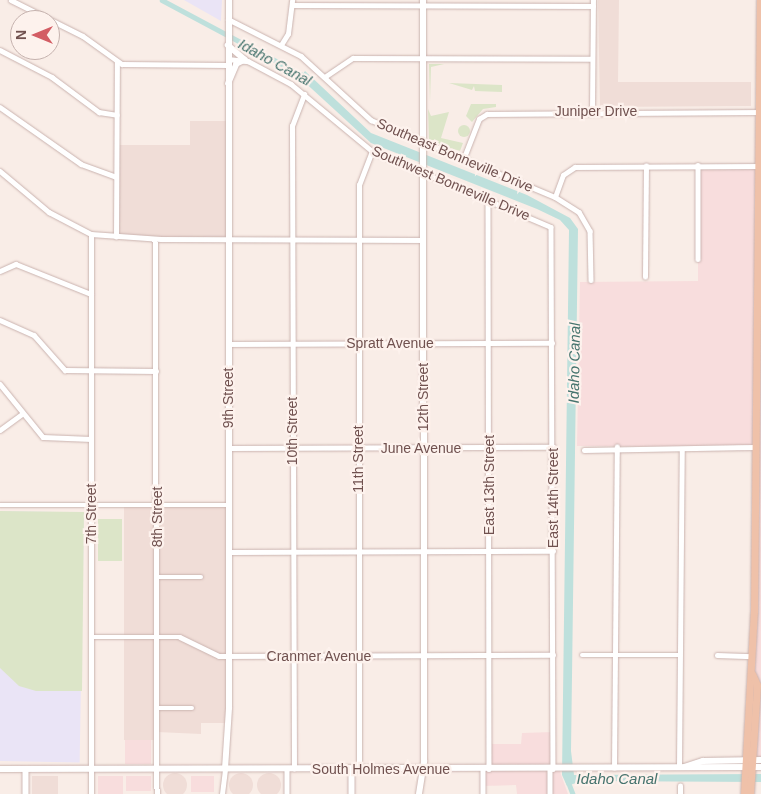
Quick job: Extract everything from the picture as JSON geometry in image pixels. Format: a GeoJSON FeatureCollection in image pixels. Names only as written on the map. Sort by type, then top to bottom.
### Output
{"type":"FeatureCollection","features":[{"type":"Feature","properties":{"kind":"main road"},"geometry":{"type":"LineString","coordinates":[[750,794],[746,767],[752,674],[759,354],[760,0]]}},
{"type":"Feature","properties":{"kind":"main road"},"geometry":{"type":"LineString","coordinates":[[744,794],[757,766],[757,685],[752,674]]}},
{"type":"Feature","properties":{"kind":"main road","name":"South Holmes Avenue"},"geometry":{"type":"LineString","coordinates":[[0,770],[614,769],[682,767],[703,761],[746,767]]}},
{"type":"Feature","properties":{"kind":"main road"},"geometry":{"type":"LineString","coordinates":[[746,767],[757,766]]}},
{"type":"Feature","properties":{"kind":"street"},"geometry":{"type":"LineString","coordinates":[[11,0],[83,36],[117,62],[116,237]]}},
{"type":"Feature","properties":{"kind":"street","name":"9th Street"},"geometry":{"type":"LineString","coordinates":[[222,794],[225,769],[229,552],[227,87],[229,0]]}},
{"type":"Feature","properties":{"kind":"street"},"geometry":{"type":"LineString","coordinates":[[592,111],[593,0]]}},
{"type":"Feature","properties":{"kind":"street"},"geometry":{"type":"LineString","coordinates":[[281,45],[288,34],[292,3],[593,6]]}},
{"type":"Feature","properties":{"kind":"street","name":"12th Street"},"geometry":{"type":"LineString","coordinates":[[419,794],[422,769],[424,656],[423,3]]}},
{"type":"Feature","properties":{"kind":"street","name":"Southeast Bonneville Drive"},"geometry":{"type":"LineString","coordinates":[[228,19],[281,45],[326,76],[365,116],[423,144],[555,197],[586,223],[591,280]]}},
{"type":"Feature","properties":{"kind":"street"},"geometry":{"type":"LineString","coordinates":[[227,87],[237,64],[245,60],[228,45]]}},
{"type":"Feature","properties":{"kind":"street"},"geometry":{"type":"LineString","coordinates":[[0,50],[52,77],[99,112],[117,115]]}},
{"type":"Feature","properties":{"kind":"street"},"geometry":{"type":"LineString","coordinates":[[326,76],[353,58],[592,58]]}},
{"type":"Feature","properties":{"kind":"street","name":"Southwest Bonneville Drive"},"geometry":{"type":"LineString","coordinates":[[117,62],[228,62],[245,60],[304,94],[372,151],[551,227]]}},
{"type":"Feature","properties":{"kind":"street","name":"10th Street"},"geometry":{"type":"LineString","coordinates":[[287,794],[290,769],[294,656],[292,126],[304,94]]}},
{"type":"Feature","properties":{"kind":"street"},"geometry":{"type":"LineString","coordinates":[[0,107],[85,167],[116,177]]}},
{"type":"Feature","properties":{"kind":"street","name":"Juniper Drive"},"geometry":{"type":"LineString","coordinates":[[463,160],[479,119],[487,114],[592,111],[759,112]]}},
{"type":"Feature","properties":{"kind":"street","name":"11th Street"},"geometry":{"type":"LineString","coordinates":[[352,794],[356,769],[358,656],[359,185],[372,151]]}},
{"type":"Feature","properties":{"kind":"street"},"geometry":{"type":"LineString","coordinates":[[555,197],[569,168],[698,165],[760,166]]}},
{"type":"Feature","properties":{"kind":"street"},"geometry":{"type":"LineString","coordinates":[[698,165],[698,259]]}},
{"type":"Feature","properties":{"kind":"street"},"geometry":{"type":"LineString","coordinates":[[645,278],[646,166]]}},
{"type":"Feature","properties":{"kind":"street"},"geometry":{"type":"LineString","coordinates":[[0,171],[49,212],[91,234],[156,239],[423,240]]}},
{"type":"Feature","properties":{"kind":"street","name":"East 13th Street"},"geometry":{"type":"LineString","coordinates":[[483,794],[486,769],[489,655],[488,200]]}},
{"type":"Feature","properties":{"kind":"street","name":"East 14th Street"},"geometry":{"type":"LineString","coordinates":[[550,794],[553,655],[551,227]]}},
{"type":"Feature","properties":{"kind":"street","name":"7th Street"},"geometry":{"type":"LineString","coordinates":[[91,234],[90,769],[92,794]]}},
{"type":"Feature","properties":{"kind":"street","name":"8th Street"},"geometry":{"type":"LineString","coordinates":[[156,239],[157,794]]}},
{"type":"Feature","properties":{"kind":"street"},"geometry":{"type":"LineString","coordinates":[[0,270],[16,264],[90,294]]}},
{"type":"Feature","properties":{"kind":"street"},"geometry":{"type":"LineString","coordinates":[[0,320],[34,335],[65,370],[156,371]]}},
{"type":"Feature","properties":{"kind":"street","name":"Spratt Avenue"},"geometry":{"type":"LineString","coordinates":[[228,344],[552,343]]}},
{"type":"Feature","properties":{"kind":"street"},"geometry":{"type":"LineString","coordinates":[[0,384],[42,437],[91,439]]}},
{"type":"Feature","properties":{"kind":"street"},"geometry":{"type":"LineString","coordinates":[[0,430],[22,414]]}},
{"type":"Feature","properties":{"kind":"street","name":"June Avenue"},"geometry":{"type":"LineString","coordinates":[[228,448],[553,447]]}},
{"type":"Feature","properties":{"kind":"street"},"geometry":{"type":"LineString","coordinates":[[584,450],[617,447],[682,450],[756,447]]}},
{"type":"Feature","properties":{"kind":"street"},"geometry":{"type":"LineString","coordinates":[[614,769],[617,447]]}},
{"type":"Feature","properties":{"kind":"street"},"geometry":{"type":"LineString","coordinates":[[682,450],[680,656],[682,767]]}},
{"type":"Feature","properties":{"kind":"street"},"geometry":{"type":"LineString","coordinates":[[0,505],[228,505]]}},
{"type":"Feature","properties":{"kind":"street"},"geometry":{"type":"LineString","coordinates":[[229,552],[553,551]]}},
{"type":"Feature","properties":{"kind":"street"},"geometry":{"type":"LineString","coordinates":[[157,578],[201,577]]}},
{"type":"Feature","properties":{"kind":"street","name":"Cranmer Avenue"},"geometry":{"type":"LineString","coordinates":[[91,637],[180,637],[213,655],[228,656],[553,655]]}},
{"type":"Feature","properties":{"kind":"street"},"geometry":{"type":"LineString","coordinates":[[582,655],[680,656]]}},
{"type":"Feature","properties":{"kind":"street"},"geometry":{"type":"LineString","coordinates":[[716,655],[752,656]]}},
{"type":"Feature","properties":{"kind":"street"},"geometry":{"type":"LineString","coordinates":[[157,708],[192,708]]}},
{"type":"Feature","properties":{"kind":"street"},"geometry":{"type":"LineString","coordinates":[[26,769],[26,794]]}},
{"type":"Feature","properties":{"kind":"street"},"geometry":{"type":"LineString","coordinates":[[680,786],[680,794]]}},
{"type":"Feature","properties":{"kind":"shaded area"},"geometry":{"type":"Polygon","coordinates":[[[184,0],[222,0],[221,21],[184,0]]]}},
{"type":"Feature","properties":{"kind":"shaded area"},"geometry":{"type":"Polygon","coordinates":[[[598,0],[619,0],[618,82],[751,82],[751,106],[600,107],[598,0]]]}},
{"type":"Feature","properties":{"kind":"shaded area"},"geometry":{"type":"Polygon","coordinates":[[[761,79],[761,763],[750,763],[756,447],[577,446],[580,282],[698,281],[698,165],[758,165],[761,79]]]}},
{"type":"Feature","properties":{"kind":"shaded area"},"geometry":{"type":"Polygon","coordinates":[[[190,121],[227,121],[227,240],[116,237],[116,145],[190,145],[190,121]]]}},
{"type":"Feature","properties":{"kind":"shaded area"},"geometry":{"type":"Polygon","coordinates":[[[124,505],[228,505],[229,723],[201,723],[201,734],[157,732],[157,740],[124,740],[124,505]]]}},
{"type":"Feature","properties":{"kind":"shaded area"},"geometry":{"type":"Polygon","coordinates":[[[0,511],[84,512],[80,762],[0,761],[0,511]]]}},
{"type":"Feature","properties":{"kind":"shaded area"},"geometry":{"type":"Polygon","coordinates":[[[553,732],[553,769],[559,769],[568,794],[517,794],[516,785],[483,786],[489,744],[521,744],[522,733],[553,732]]]}},
{"type":"Feature","properties":{"kind":"shaded area"},"geometry":{"type":"Polygon","coordinates":[[[125,740],[151,740],[151,764],[125,764],[125,740]]]}},
{"type":"Feature","properties":{"kind":"shaded area"},"geometry":{"type":"Polygon","coordinates":[[[175,773],[184,776],[187,785],[184,794],[175,797],[166,794],[163,785],[166,776],[175,773]]]}},
{"type":"Feature","properties":{"kind":"shaded area"},"geometry":{"type":"Polygon","coordinates":[[[241,773],[250,776],[253,785],[250,794],[241,797],[232,794],[229,785],[232,776],[241,773]]]}},
{"type":"Feature","properties":{"kind":"shaded area"},"geometry":{"type":"Polygon","coordinates":[[[269,773],[278,776],[281,785],[278,794],[269,797],[260,794],[257,785],[260,776],[269,773]]]}},
{"type":"Feature","properties":{"kind":"shaded area"},"geometry":{"type":"Polygon","coordinates":[[[32,776],[58,776],[58,794],[32,794],[32,776]]]}},
{"type":"Feature","properties":{"kind":"shaded area"},"geometry":{"type":"Polygon","coordinates":[[[98,776],[123,776],[123,794],[98,794],[98,776]]]}},
{"type":"Feature","properties":{"kind":"shaded area"},"geometry":{"type":"Polygon","coordinates":[[[126,776],[151,776],[151,791],[126,791],[126,776]]]}},
{"type":"Feature","properties":{"kind":"shaded area"},"geometry":{"type":"Polygon","coordinates":[[[191,776],[214,776],[214,792],[191,792],[191,776]]]}},
{"type":"Feature","properties":{"kind":"green space"},"geometry":{"type":"Polygon","coordinates":[[[429,64],[444,64],[431,67],[430,102],[429,64]]]}},
{"type":"Feature","properties":{"kind":"green space"},"geometry":{"type":"Polygon","coordinates":[[[449,83],[502,85],[502,92],[475,91],[474,86],[472,90],[449,83]]]}},
{"type":"Feature","properties":{"kind":"green space"},"geometry":{"type":"Polygon","coordinates":[[[471,104],[496,104],[496,107],[483,109],[472,122],[466,116],[471,104]]]}},
{"type":"Feature","properties":{"kind":"green space"},"geometry":{"type":"Polygon","coordinates":[[[428,109],[431,116],[449,112],[441,138],[463,143],[460,151],[429,141],[428,109]]]}},
{"type":"Feature","properties":{"kind":"green space"},"geometry":{"type":"Polygon","coordinates":[[[462,125],[466,125],[470,131],[466,137],[462,137],[458,133],[458,129],[462,125]]]}},
{"type":"Feature","properties":{"kind":"green space"},"geometry":{"type":"Polygon","coordinates":[[[0,511],[84,512],[82,691],[36,691],[19,686],[0,668],[0,511]]]}},
{"type":"Feature","properties":{"kind":"green space"},"geometry":{"type":"Polygon","coordinates":[[[98,519],[122,519],[122,561],[98,561],[98,519]]]}},
{"type":"Feature","properties":{"kind":"water","name":"Idaho Canal"},"geometry":{"type":"Polygon","coordinates":[[[305,71],[371,133],[527,195],[570,218],[578,229],[571,751],[574,775],[761,774],[761,782],[582,781],[567,786],[562,775],[569,230],[560,220],[537,209],[371,143],[300,78],[305,71]]]}},
{"type":"Feature","properties":{"kind":"waterway","name":"Idaho Canal"},"geometry":{"type":"LineString","coordinates":[[162,0],[306,77]]}},
{"type":"Feature","properties":{"kind":"waterway"},"geometry":{"type":"LineString","coordinates":[[568,781],[573,794]]}}]}
